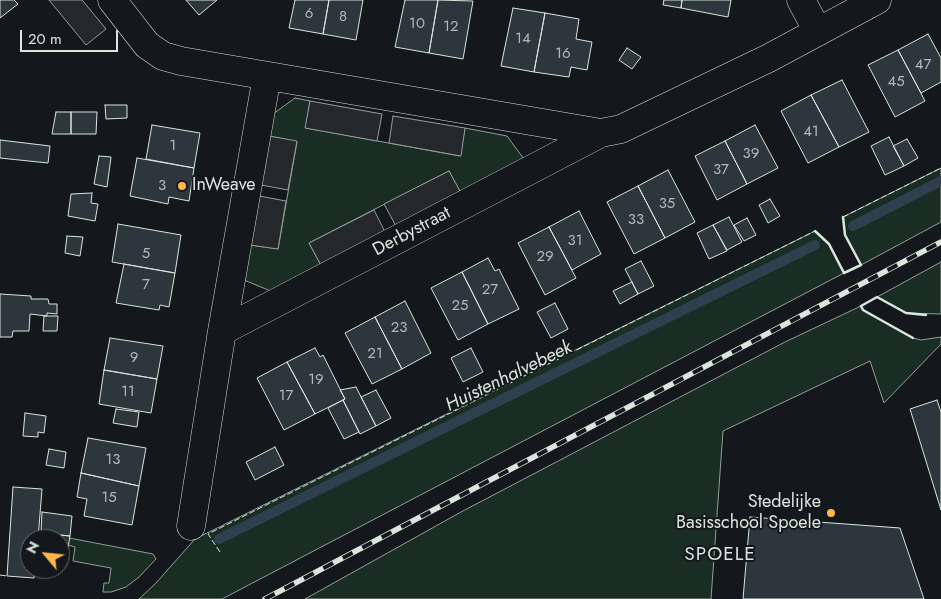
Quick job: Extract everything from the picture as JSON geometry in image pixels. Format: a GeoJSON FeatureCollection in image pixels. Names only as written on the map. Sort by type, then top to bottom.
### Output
{"type":"FeatureCollection","features":[{"type":"Feature","properties":{"kind":"street","name":"Derbystraat"},"geometry":{"type":"LineString","coordinates":[[112,0],[147,45],[163,56],[181,61],[601,133]]}},
{"type":"Feature","properties":{"kind":"street"},"geometry":{"type":"LineString","coordinates":[[801,0],[818,32]]}},
{"type":"Feature","properties":{"kind":"street","name":"Derbystraat"},"geometry":{"type":"LineString","coordinates":[[222,331],[601,133],[621,129],[769,58],[878,0]]}},
{"type":"Feature","properties":{"kind":"street"},"geometry":{"type":"LineString","coordinates":[[191,526],[266,76]]}},
{"type":"Feature","properties":{"kind":"green space"},"geometry":{"type":"Polygon","coordinates":[[[295,98],[310,101],[306,128],[460,156],[465,128],[507,136],[526,162],[462,195],[449,171],[309,243],[322,267],[273,292],[244,280],[250,245],[278,249],[297,142],[269,136],[273,114],[295,98]]]}},
{"type":"Feature","properties":{"kind":"green space"},"geometry":{"type":"Polygon","coordinates":[[[941,168],[941,222],[861,265],[845,235],[843,217],[941,168]]]}},
{"type":"Feature","properties":{"kind":"green space"},"geometry":{"type":"Polygon","coordinates":[[[815,231],[829,244],[844,273],[222,599],[139,599],[156,583],[195,539],[815,231]]]}},
{"type":"Feature","properties":{"kind":"green space"},"geometry":{"type":"Polygon","coordinates":[[[941,262],[941,314],[906,313],[877,297],[941,262]]]}},
{"type":"Feature","properties":{"kind":"green space"},"geometry":{"type":"Polygon","coordinates":[[[861,306],[863,310],[913,338],[921,340],[941,337],[941,344],[884,403],[870,361],[723,431],[711,599],[305,599],[461,512],[785,342],[861,306]]]}},
{"type":"Feature","properties":{"kind":"green space"},"geometry":{"type":"Polygon","coordinates":[[[70,538],[153,554],[156,559],[139,577],[126,587],[111,592],[103,592],[104,583],[109,583],[111,568],[73,561],[75,547],[70,546],[70,538]]]}},
{"type":"Feature","properties":{"kind":"shaded area"},"geometry":{"type":"Polygon","coordinates":[[[49,0],[82,0],[106,29],[86,45],[49,0]]]}},
{"type":"Feature","properties":{"kind":"shaded area"},"geometry":{"type":"Polygon","coordinates":[[[310,101],[382,114],[377,141],[305,128],[310,101]]]}},
{"type":"Feature","properties":{"kind":"shaded area"},"geometry":{"type":"Polygon","coordinates":[[[393,116],[465,128],[461,156],[389,143],[393,116]]]}},
{"type":"Feature","properties":{"kind":"shaded area"},"geometry":{"type":"Polygon","coordinates":[[[269,136],[297,141],[288,190],[261,185],[269,136]]]}},
{"type":"Feature","properties":{"kind":"shaded area"},"geometry":{"type":"Polygon","coordinates":[[[449,171],[462,195],[397,228],[384,204],[449,171]]]}},
{"type":"Feature","properties":{"kind":"shaded area"},"geometry":{"type":"Polygon","coordinates":[[[259,196],[286,201],[278,249],[250,245],[259,196]]]}},
{"type":"Feature","properties":{"kind":"shaded area"},"geometry":{"type":"Polygon","coordinates":[[[374,210],[386,234],[322,267],[309,243],[374,210]]]}},
{"type":"Feature","properties":{"kind":"building"},"geometry":{"type":"Polygon","coordinates":[[[0,0],[14,0],[18,4],[0,18],[0,0]]]}},
{"type":"Feature","properties":{"kind":"building"},"geometry":{"type":"Polygon","coordinates":[[[186,0],[217,0],[199,15],[186,0]]]}},
{"type":"Feature","properties":{"kind":"building"},"geometry":{"type":"Polygon","coordinates":[[[295,0],[329,0],[323,34],[289,28],[295,0]]]}},
{"type":"Feature","properties":{"kind":"building"},"geometry":{"type":"Polygon","coordinates":[[[329,0],[363,0],[356,40],[323,34],[329,0]]]}},
{"type":"Feature","properties":{"kind":"building"},"geometry":{"type":"Polygon","coordinates":[[[405,0],[438,0],[429,53],[395,47],[405,0]]]}},
{"type":"Feature","properties":{"kind":"building"},"geometry":{"type":"Polygon","coordinates":[[[438,0],[473,1],[463,59],[429,53],[438,0]]]}},
{"type":"Feature","properties":{"kind":"building"},"geometry":{"type":"Polygon","coordinates":[[[664,0],[682,0],[681,8],[663,5],[664,0]]]}},
{"type":"Feature","properties":{"kind":"building"},"geometry":{"type":"Polygon","coordinates":[[[682,0],[731,0],[728,17],[681,8],[682,0]]]}},
{"type":"Feature","properties":{"kind":"building"},"geometry":{"type":"Polygon","coordinates":[[[513,8],[545,13],[534,72],[501,66],[513,8]]]}},
{"type":"Feature","properties":{"kind":"building"},"geometry":{"type":"Polygon","coordinates":[[[545,13],[579,19],[576,39],[592,42],[587,70],[571,67],[569,77],[534,72],[545,13]]]}},
{"type":"Feature","properties":{"kind":"building"},"geometry":{"type":"Polygon","coordinates":[[[928,34],[941,58],[941,82],[921,93],[898,50],[928,34]]]}},
{"type":"Feature","properties":{"kind":"building"},"geometry":{"type":"Polygon","coordinates":[[[627,48],[641,57],[632,69],[619,60],[627,48]]]}},
{"type":"Feature","properties":{"kind":"building"},"geometry":{"type":"Polygon","coordinates":[[[898,50],[925,101],[895,117],[868,65],[898,50]]]}},
{"type":"Feature","properties":{"kind":"building"},"geometry":{"type":"Polygon","coordinates":[[[842,80],[869,132],[839,147],[811,95],[842,80]]]}},
{"type":"Feature","properties":{"kind":"building"},"geometry":{"type":"Polygon","coordinates":[[[811,95],[839,147],[808,163],[781,111],[811,95]]]}},
{"type":"Feature","properties":{"kind":"building"},"geometry":{"type":"Polygon","coordinates":[[[105,105],[127,105],[127,118],[106,119],[105,105]]]}},
{"type":"Feature","properties":{"kind":"building"},"geometry":{"type":"Polygon","coordinates":[[[56,112],[71,112],[71,134],[52,134],[56,112]]]}},
{"type":"Feature","properties":{"kind":"building"},"geometry":{"type":"Polygon","coordinates":[[[71,112],[97,112],[96,134],[71,134],[71,112]]]}},
{"type":"Feature","properties":{"kind":"building"},"geometry":{"type":"Polygon","coordinates":[[[152,125],[200,133],[194,168],[146,159],[152,125]]]}},
{"type":"Feature","properties":{"kind":"building"},"geometry":{"type":"Polygon","coordinates":[[[755,125],[778,168],[747,184],[725,141],[755,125]]]}},
{"type":"Feature","properties":{"kind":"building"},"geometry":{"type":"Polygon","coordinates":[[[889,137],[904,166],[885,175],[871,146],[889,137]]]}},
{"type":"Feature","properties":{"kind":"building"},"geometry":{"type":"Polygon","coordinates":[[[907,139],[918,158],[904,166],[893,146],[907,139]]]}},
{"type":"Feature","properties":{"kind":"building"},"geometry":{"type":"Polygon","coordinates":[[[0,140],[50,146],[48,163],[0,158],[0,140]]]}},
{"type":"Feature","properties":{"kind":"building"},"geometry":{"type":"Polygon","coordinates":[[[725,141],[747,184],[717,200],[695,156],[725,141]]]}},
{"type":"Feature","properties":{"kind":"building"},"geometry":{"type":"Polygon","coordinates":[[[99,156],[111,157],[107,187],[94,184],[99,156]]]}},
{"type":"Feature","properties":{"kind":"building"},"geometry":{"type":"Polygon","coordinates":[[[137,158],[194,168],[189,201],[169,197],[168,204],[130,196],[137,158]]]}},
{"type":"Feature","properties":{"kind":"building"},"geometry":{"type":"Polygon","coordinates":[[[668,170],[695,222],[665,238],[638,186],[668,170]]]}},
{"type":"Feature","properties":{"kind":"building"},"geometry":{"type":"Polygon","coordinates":[[[638,186],[665,238],[634,254],[607,202],[638,186]]]}},
{"type":"Feature","properties":{"kind":"building"},"geometry":{"type":"Polygon","coordinates":[[[92,193],[91,203],[98,204],[95,221],[68,216],[71,194],[92,193]]]}},
{"type":"Feature","properties":{"kind":"building"},"geometry":{"type":"Polygon","coordinates":[[[770,199],[780,216],[768,223],[759,205],[770,199]]]}},
{"type":"Feature","properties":{"kind":"building"},"geometry":{"type":"Polygon","coordinates":[[[579,211],[601,254],[572,270],[549,227],[579,211]]]}},
{"type":"Feature","properties":{"kind":"building"},"geometry":{"type":"Polygon","coordinates":[[[729,217],[742,242],[727,250],[713,225],[729,217]]]}},
{"type":"Feature","properties":{"kind":"building"},"geometry":{"type":"Polygon","coordinates":[[[747,218],[756,235],[744,241],[734,225],[747,218]]]}},
{"type":"Feature","properties":{"kind":"building"},"geometry":{"type":"Polygon","coordinates":[[[118,224],[181,235],[175,273],[112,262],[118,224]]]}},
{"type":"Feature","properties":{"kind":"building"},"geometry":{"type":"Polygon","coordinates":[[[713,225],[727,251],[709,259],[697,233],[713,225]]]}},
{"type":"Feature","properties":{"kind":"building"},"geometry":{"type":"Polygon","coordinates":[[[549,227],[576,278],[545,295],[518,243],[549,227]]]}},
{"type":"Feature","properties":{"kind":"building"},"geometry":{"type":"Polygon","coordinates":[[[67,236],[83,237],[80,256],[65,253],[67,236]]]}},
{"type":"Feature","properties":{"kind":"building"},"geometry":{"type":"Polygon","coordinates":[[[488,258],[495,271],[499,269],[519,309],[488,324],[462,272],[488,258]]]}},
{"type":"Feature","properties":{"kind":"building"},"geometry":{"type":"Polygon","coordinates":[[[641,261],[654,286],[638,294],[625,269],[641,261]]]}},
{"type":"Feature","properties":{"kind":"building"},"geometry":{"type":"Polygon","coordinates":[[[124,264],[175,273],[169,307],[160,305],[159,310],[116,303],[124,264]]]}},
{"type":"Feature","properties":{"kind":"building"},"geometry":{"type":"Polygon","coordinates":[[[462,272],[488,324],[458,340],[431,288],[462,272]]]}},
{"type":"Feature","properties":{"kind":"building"},"geometry":{"type":"Polygon","coordinates":[[[632,282],[638,294],[620,304],[613,291],[632,282]]]}},
{"type":"Feature","properties":{"kind":"building"},"geometry":{"type":"Polygon","coordinates":[[[0,294],[31,296],[31,299],[48,299],[49,304],[57,304],[57,314],[47,313],[47,316],[30,314],[29,331],[13,331],[12,337],[0,337],[0,294]]]}},
{"type":"Feature","properties":{"kind":"building"},"geometry":{"type":"Polygon","coordinates":[[[405,301],[431,353],[402,369],[375,317],[405,301]]]}},
{"type":"Feature","properties":{"kind":"building"},"geometry":{"type":"Polygon","coordinates":[[[555,303],[568,329],[551,338],[537,312],[555,303]]]}},
{"type":"Feature","properties":{"kind":"building"},"geometry":{"type":"Polygon","coordinates":[[[44,316],[58,316],[57,331],[43,331],[44,316]]]}},
{"type":"Feature","properties":{"kind":"building"},"geometry":{"type":"Polygon","coordinates":[[[375,317],[402,369],[372,384],[345,333],[375,317]]]}},
{"type":"Feature","properties":{"kind":"building"},"geometry":{"type":"Polygon","coordinates":[[[110,338],[163,346],[157,379],[104,370],[110,338]]]}},
{"type":"Feature","properties":{"kind":"building"},"geometry":{"type":"Polygon","coordinates":[[[315,348],[320,357],[323,355],[345,399],[315,414],[287,362],[315,348]]]}},
{"type":"Feature","properties":{"kind":"building"},"geometry":{"type":"Polygon","coordinates":[[[471,348],[483,372],[463,382],[451,358],[471,348]]]}},
{"type":"Feature","properties":{"kind":"building"},"geometry":{"type":"Polygon","coordinates":[[[287,362],[315,414],[284,430],[257,378],[287,362]]]}},
{"type":"Feature","properties":{"kind":"building"},"geometry":{"type":"Polygon","coordinates":[[[104,370],[157,379],[151,413],[99,404],[104,370]]]}},
{"type":"Feature","properties":{"kind":"building"},"geometry":{"type":"Polygon","coordinates":[[[356,387],[376,426],[360,434],[340,390],[356,387]]]}},
{"type":"Feature","properties":{"kind":"building"},"geometry":{"type":"Polygon","coordinates":[[[376,390],[391,418],[376,426],[361,397],[376,390]]]}},
{"type":"Feature","properties":{"kind":"building"},"geometry":{"type":"Polygon","coordinates":[[[343,400],[359,432],[344,439],[328,408],[343,400]]]}},
{"type":"Feature","properties":{"kind":"building"},"geometry":{"type":"Polygon","coordinates":[[[937,400],[941,412],[941,510],[910,409],[937,400]]]}},
{"type":"Feature","properties":{"kind":"building"},"geometry":{"type":"Polygon","coordinates":[[[116,409],[139,412],[137,427],[113,423],[116,409]]]}},
{"type":"Feature","properties":{"kind":"building"},"geometry":{"type":"Polygon","coordinates":[[[25,413],[46,416],[44,433],[38,432],[38,437],[23,436],[25,413]]]}},
{"type":"Feature","properties":{"kind":"building"},"geometry":{"type":"Polygon","coordinates":[[[88,438],[146,448],[139,486],[81,473],[88,438]]]}},
{"type":"Feature","properties":{"kind":"building"},"geometry":{"type":"Polygon","coordinates":[[[275,447],[284,465],[255,480],[246,462],[275,447]]]}},
{"type":"Feature","properties":{"kind":"building"},"geometry":{"type":"Polygon","coordinates":[[[49,449],[66,452],[64,468],[46,465],[49,449]]]}},
{"type":"Feature","properties":{"kind":"building"},"geometry":{"type":"Polygon","coordinates":[[[81,473],[139,486],[132,525],[84,516],[87,499],[77,497],[81,473]]]}},
{"type":"Feature","properties":{"kind":"building"},"geometry":{"type":"Polygon","coordinates":[[[13,487],[42,489],[39,529],[20,529],[20,577],[7,576],[13,487]]]}},
{"type":"Feature","properties":{"kind":"building"},"geometry":{"type":"Polygon","coordinates":[[[42,512],[72,516],[70,536],[70,529],[41,529],[42,512]]]}},
{"type":"Feature","properties":{"kind":"building"},"geometry":{"type":"Polygon","coordinates":[[[750,517],[900,528],[924,599],[743,599],[750,517]]]}},
{"type":"Feature","properties":{"kind":"waterway","name":"Huistenhalvebeek"},"geometry":{"type":"LineString","coordinates":[[853,226],[941,181]]}},
{"type":"Feature","properties":{"kind":"waterway","name":"Huistenhalvebeek"},"geometry":{"type":"LineString","coordinates":[[219,539],[815,245]]}},
{"type":"Feature","properties":{"kind":"railway"},"geometry":{"type":"LineString","coordinates":[[265,599],[941,242]]}},
{"type":"Feature","properties":{"kind":"fence"},"geometry":{"type":"LineString","coordinates":[[843,217],[941,168]]}},
{"type":"Feature","properties":{"kind":"fence"},"geometry":{"type":"LineString","coordinates":[[220,552],[208,534],[815,231]]}},
{"type":"Feature","properties":{"kind":"fence"},"geometry":{"type":"LineString","coordinates":[[0,575],[7,576]]}},
{"type":"Feature","properties":{"kind":"wall"},"geometry":{"type":"LineString","coordinates":[[815,231],[829,244],[844,273],[861,265],[845,235],[843,217]]}},
{"type":"Feature","properties":{"kind":"wall"},"geometry":{"type":"LineString","coordinates":[[913,338],[863,310],[861,306],[877,297],[906,313],[926,315]]}},
{"type":"Feature","properties":{"kind":"place","name":"InWeave"},"geometry":{"type":"Point","coordinates":[182,186]}},
{"type":"Feature","properties":{"kind":"place","name":"Stedelijke Basisschool Spoele"},"geometry":{"type":"Point","coordinates":[831,513]}},
{"type":"Feature","properties":{"kind":"district","name":"SPOELE"},"geometry":{"type":"Point","coordinates":[720,555]}}]}
